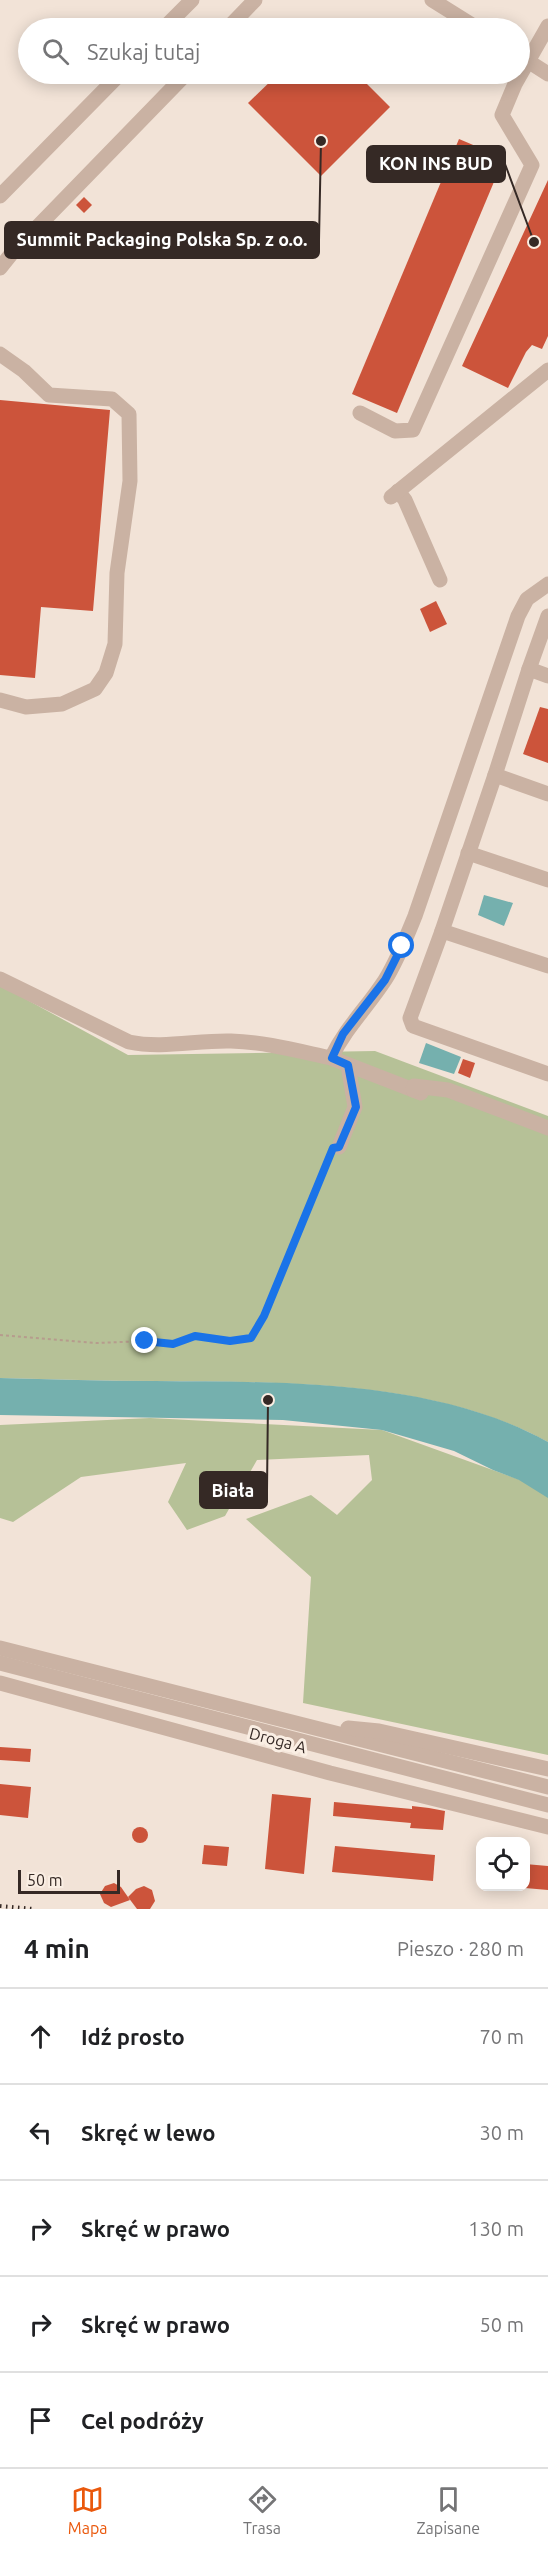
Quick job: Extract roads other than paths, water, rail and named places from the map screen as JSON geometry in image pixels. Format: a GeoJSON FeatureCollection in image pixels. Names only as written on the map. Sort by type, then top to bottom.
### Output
{"type":"FeatureCollection","features":[{"type":"Feature","properties":{"kind":"street"},"geometry":{"type":"LineString","coordinates":[[174,18],[192,0]]}},
{"type":"Feature","properties":{"kind":"street"},"geometry":{"type":"LineString","coordinates":[[238,18],[255,0]]}},
{"type":"Feature","properties":{"kind":"street"},"geometry":{"type":"LineString","coordinates":[[432,0],[461,18]]}},
{"type":"Feature","properties":{"kind":"street"},"geometry":{"type":"LineString","coordinates":[[530,51],[548,27]]}},
{"type":"Feature","properties":{"kind":"street"},"geometry":{"type":"LineString","coordinates":[[530,63],[548,74]]}},
{"type":"Feature","properties":{"kind":"street"},"geometry":{"type":"LineString","coordinates":[[0,196],[110,84]]}},
{"type":"Feature","properties":{"kind":"street"},"geometry":{"type":"LineString","coordinates":[[0,268],[176,84]]}},
{"type":"Feature","properties":{"kind":"street"},"geometry":{"type":"LineString","coordinates":[[360,413],[395,431],[413,430],[532,165],[502,115],[515,84]]}},
{"type":"Feature","properties":{"kind":"street"},"geometry":{"type":"LineString","coordinates":[[0,354],[50,394],[112,399],[129,414],[130,481],[117,573],[114,644],[106,673],[95,689],[62,704],[26,707],[0,700]]}},
{"type":"Feature","properties":{"kind":"street"},"geometry":{"type":"LineString","coordinates":[[440,580],[405,500],[394,494],[548,370]]}},
{"type":"Feature","properties":{"kind":"street"},"geometry":{"type":"LineString","coordinates":[[332,1058],[343,1034],[385,980],[402,946],[415,916],[518,616],[527,599],[548,584]]}},
{"type":"Feature","properties":{"kind":"street"},"geometry":{"type":"LineString","coordinates":[[548,616],[442,931],[410,1018],[413,1026],[548,1074]]}},
{"type":"Feature","properties":{"kind":"street"},"geometry":{"type":"LineString","coordinates":[[529,669],[548,676]]}},
{"type":"Feature","properties":{"kind":"street"},"geometry":{"type":"LineString","coordinates":[[495,775],[548,794]]}},
{"type":"Feature","properties":{"kind":"street"},"geometry":{"type":"LineString","coordinates":[[468,853],[548,880]]}},
{"type":"Feature","properties":{"kind":"street"},"geometry":{"type":"LineString","coordinates":[[442,931],[548,966]]}},
{"type":"Feature","properties":{"kind":"street"},"geometry":{"type":"LineString","coordinates":[[0,979],[129,1042],[146,1046],[230,1041],[269,1044],[332,1058],[417,1091],[414,1086],[448,1090],[548,1128]]}},
{"type":"Feature","properties":{"kind":"street"},"geometry":{"type":"LineString","coordinates":[[339,1147],[356,1107],[348,1065]]}},
{"type":"Feature","properties":{"kind":"street"},"geometry":{"type":"LineString","coordinates":[[0,1648],[548,1786]]}},
{"type":"Feature","properties":{"kind":"street"},"geometry":{"type":"LineString","coordinates":[[0,1664],[548,1805]]}},
{"type":"Feature","properties":{"kind":"street","name":"Droga A"},"geometry":{"type":"LineString","coordinates":[[0,1683],[330,1773],[548,1827]]}},
{"type":"Feature","properties":{"kind":"street"},"geometry":{"type":"LineString","coordinates":[[338,1733],[339,1727],[379,1731],[548,1769]]}},
{"type":"Feature","properties":{"kind":"water"},"geometry":{"type":"Polygon","coordinates":[[[484,895],[513,903],[504,926],[478,915],[484,895]]]}},
{"type":"Feature","properties":{"kind":"water"},"geometry":{"type":"Polygon","coordinates":[[[426,1043],[461,1057],[454,1074],[419,1063],[426,1043]]]}},
{"type":"Feature","properties":{"kind":"water"},"geometry":{"type":"Polygon","coordinates":[[[0,1378],[306,1384],[407,1395],[456,1406],[504,1421],[548,1442],[548,1498],[519,1480],[454,1451],[382,1430],[283,1420],[0,1415],[0,1378]]]}},
{"type":"Feature","properties":{"kind":"railway"},"geometry":{"type":"LineString","coordinates":[[0,1906],[34,1909]]}},
{"type":"Feature","properties":{"kind":"place","name":"Summit Packaging Polska Sp. z o.o."},"geometry":{"type":"Point","coordinates":[321,141]}},
{"type":"Feature","properties":{"kind":"place","name":"KON INS BUD"},"geometry":{"type":"Point","coordinates":[534,242]}},
{"type":"Feature","properties":{"kind":"place","name":"Biała"},"geometry":{"type":"Point","coordinates":[268,1400]}}]}
